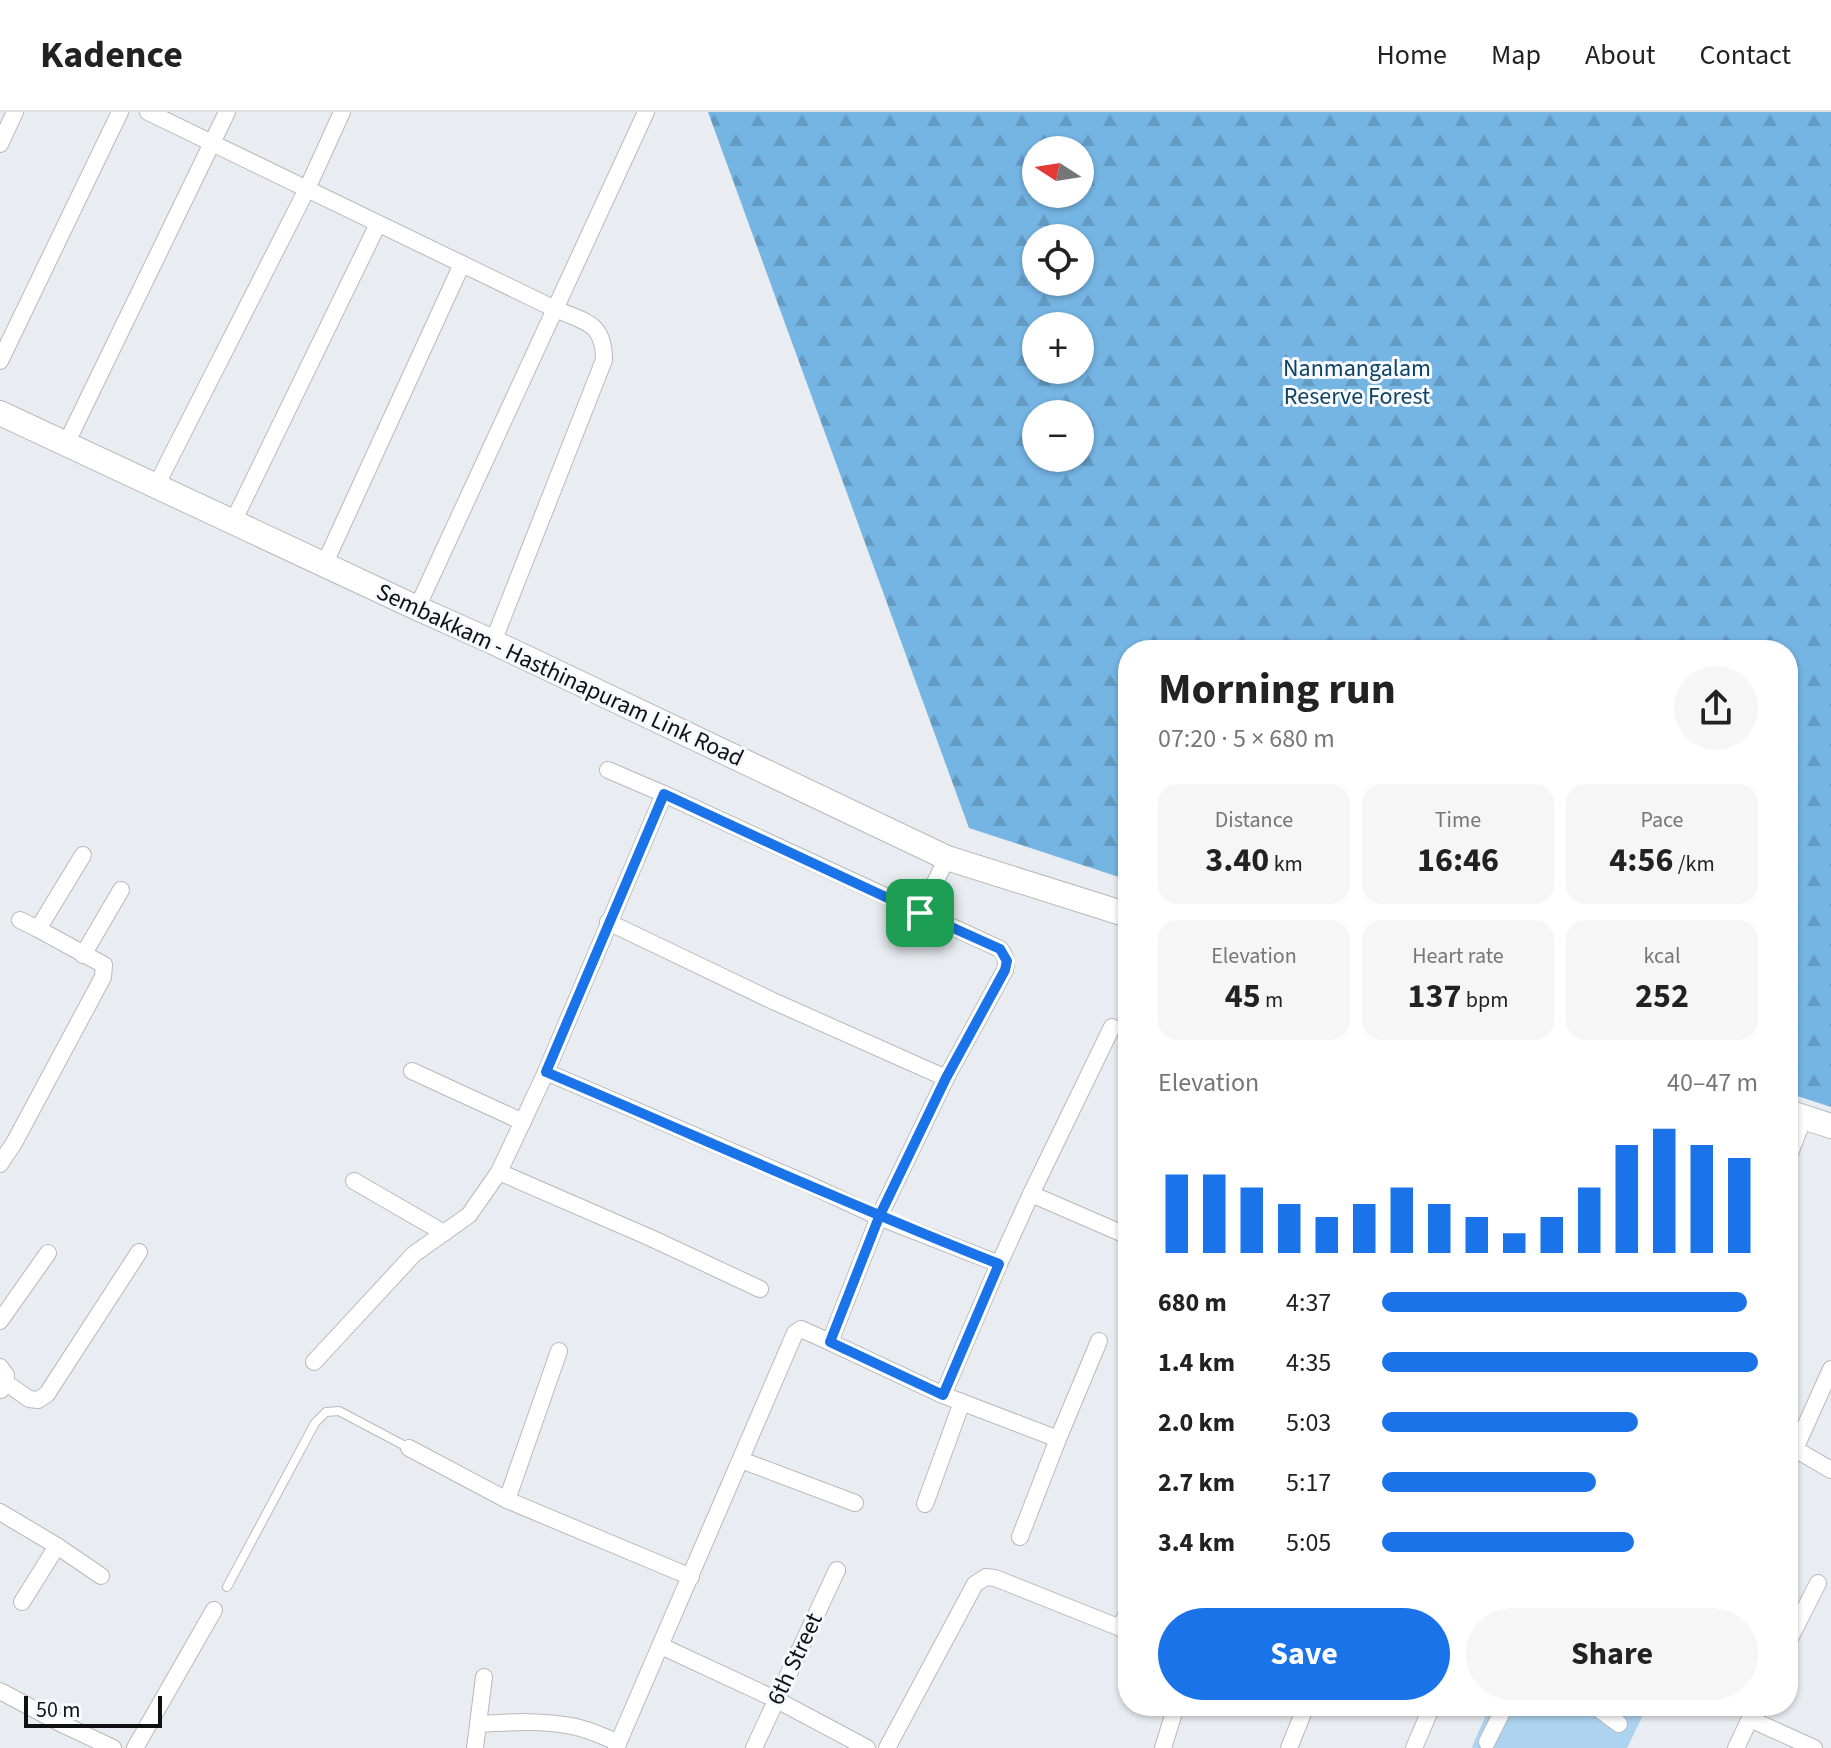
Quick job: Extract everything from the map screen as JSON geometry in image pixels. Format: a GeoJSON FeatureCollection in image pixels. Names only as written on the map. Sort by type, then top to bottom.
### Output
{"type":"FeatureCollection","features":[{"type":"Feature","properties":{"kind":"street"},"geometry":{"type":"LineString","coordinates":[[0,144],[15,112]]}},
{"type":"Feature","properties":{"kind":"street"},"geometry":{"type":"LineString","coordinates":[[0,361],[120,112]]}},
{"type":"Feature","properties":{"kind":"street"},"geometry":{"type":"LineString","coordinates":[[148,112],[590,324],[600,333],[604,360],[493,642]]}},
{"type":"Feature","properties":{"kind":"street"},"geometry":{"type":"LineString","coordinates":[[66,444],[227,112]]}},
{"type":"Feature","properties":{"kind":"street"},"geometry":{"type":"LineString","coordinates":[[156,486],[307,189],[342,112]]}},
{"type":"Feature","properties":{"kind":"street"},"geometry":{"type":"LineString","coordinates":[[417,608],[646,112]]}},
{"type":"Feature","properties":{"kind":"street"},"geometry":{"type":"LineString","coordinates":[[233,522],[378,224]]}},
{"type":"Feature","properties":{"kind":"street"},"geometry":{"type":"LineString","coordinates":[[324,565],[462,264]]}},
{"type":"Feature","properties":{"kind":"street","name":"Sembakkam - Hasthinapuram Link Road"},"geometry":{"type":"LineString","coordinates":[[0,413],[493,642],[947,858],[1118,912]]}},
{"type":"Feature","properties":{"kind":"street"},"geometry":{"type":"LineString","coordinates":[[608,770],[1000,949],[1007,961],[879,1217],[830,1342]]}},
{"type":"Feature","properties":{"kind":"street"},"geometry":{"type":"LineString","coordinates":[[314,1362],[414,1254],[469,1215],[499,1172],[546,1072],[664,794]]}},
{"type":"Feature","properties":{"kind":"street"},"geometry":{"type":"LineString","coordinates":[[38,929],[83,855]]}},
{"type":"Feature","properties":{"kind":"street"},"geometry":{"type":"LineString","coordinates":[[920,913],[947,858]]}},
{"type":"Feature","properties":{"kind":"street"},"geometry":{"type":"LineString","coordinates":[[83,955],[121,890]]}},
{"type":"Feature","properties":{"kind":"street"},"geometry":{"type":"LineString","coordinates":[[0,1164],[103,977],[104,965],[20,920]]}},
{"type":"Feature","properties":{"kind":"street"},"geometry":{"type":"LineString","coordinates":[[608,922],[773,1001],[946,1078]]}},
{"type":"Feature","properties":{"kind":"street"},"geometry":{"type":"LineString","coordinates":[[943,1395],[1031,1194],[1112,1027]]}},
{"type":"Feature","properties":{"kind":"street"},"geometry":{"type":"LineString","coordinates":[[412,1071],[523,1122]]}},
{"type":"Feature","properties":{"kind":"street"},"geometry":{"type":"LineString","coordinates":[[546,1072],[879,1217],[999,1264]]}},
{"type":"Feature","properties":{"kind":"street"},"geometry":{"type":"LineString","coordinates":[[1798,1116],[1831,1126]]}},
{"type":"Feature","properties":{"kind":"street"},"geometry":{"type":"LineString","coordinates":[[499,1172],[760,1289]]}},
{"type":"Feature","properties":{"kind":"street"},"geometry":{"type":"LineString","coordinates":[[354,1181],[444,1233]]}},
{"type":"Feature","properties":{"kind":"street"},"geometry":{"type":"LineString","coordinates":[[1031,1194],[1118,1232]]}},
{"type":"Feature","properties":{"kind":"street"},"geometry":{"type":"LineString","coordinates":[[2,1380],[29,1399],[38,1400],[47,1394],[139,1252]]}},
{"type":"Feature","properties":{"kind":"street"},"geometry":{"type":"LineString","coordinates":[[0,1321],[48,1253]]}},
{"type":"Feature","properties":{"kind":"street"},"geometry":{"type":"LineString","coordinates":[[479,1724],[578,1727],[617,1745],[795,1333],[801,1329],[943,1395],[1058,1439]]}},
{"type":"Feature","properties":{"kind":"street"},"geometry":{"type":"LineString","coordinates":[[1020,1537],[1099,1341]]}},
{"type":"Feature","properties":{"kind":"street"},"geometry":{"type":"LineString","coordinates":[[507,1500],[559,1351]]}},
{"type":"Feature","properties":{"kind":"street"},"geometry":{"type":"LineString","coordinates":[[1798,1433],[1831,1369]]}},
{"type":"Feature","properties":{"kind":"street"},"geometry":{"type":"LineString","coordinates":[[925,1504],[962,1402]]}},
{"type":"Feature","properties":{"kind":"street"},"geometry":{"type":"LineString","coordinates":[[409,1448],[507,1500],[691,1577]]}},
{"type":"Feature","properties":{"kind":"street"},"geometry":{"type":"LineString","coordinates":[[1798,1451],[1831,1470]]}},
{"type":"Feature","properties":{"kind":"street"},"geometry":{"type":"LineString","coordinates":[[741,1460],[855,1503]]}},
{"type":"Feature","properties":{"kind":"street"},"geometry":{"type":"LineString","coordinates":[[0,1512],[101,1576]]}},
{"type":"Feature","properties":{"kind":"street"},"geometry":{"type":"LineString","coordinates":[[22,1602],[57,1546]]}},
{"type":"Feature","properties":{"kind":"street","name":"6th Street"},"geometry":{"type":"LineString","coordinates":[[754,1748],[837,1570]]}},
{"type":"Feature","properties":{"kind":"street"},"geometry":{"type":"LineString","coordinates":[[887,1748],[975,1584],[981,1579],[995,1578],[1118,1627]]}},
{"type":"Feature","properties":{"kind":"street"},"geometry":{"type":"LineString","coordinates":[[1798,1622],[1818,1583]]}},
{"type":"Feature","properties":{"kind":"street"},"geometry":{"type":"LineString","coordinates":[[135,1748],[214,1610]]}},
{"type":"Feature","properties":{"kind":"street"},"geometry":{"type":"LineString","coordinates":[[661,1646],[775,1699],[867,1748]]}},
{"type":"Feature","properties":{"kind":"street"},"geometry":{"type":"LineString","coordinates":[[475,1748],[484,1677]]}},
{"type":"Feature","properties":{"kind":"street"},"geometry":{"type":"LineString","coordinates":[[0,1691],[113,1748]]}},
{"type":"Feature","properties":{"kind":"street"},"geometry":{"type":"LineString","coordinates":[[1163,1748],[1173,1716]]}},
{"type":"Feature","properties":{"kind":"street"},"geometry":{"type":"LineString","coordinates":[[1289,1748],[1302,1716]]}},
{"type":"Feature","properties":{"kind":"street"},"geometry":{"type":"LineString","coordinates":[[1414,1748],[1428,1716]]}},
{"type":"Feature","properties":{"kind":"street"},"geometry":{"type":"LineString","coordinates":[[1487,1742],[1500,1716]]}},
{"type":"Feature","properties":{"kind":"street"},"geometry":{"type":"LineString","coordinates":[[1608,1716],[1619,1724]]}},
{"type":"Feature","properties":{"kind":"street"},"geometry":{"type":"LineString","coordinates":[[1736,1748],[1751,1716]]}},
{"type":"Feature","properties":{"kind":"street"},"geometry":{"type":"LineString","coordinates":[[1760,1716],[1814,1748]]}},
{"type":"Feature","properties":{"kind":"lane"},"geometry":{"type":"LineString","coordinates":[[227,1587],[315,1423],[323,1414],[339,1411],[409,1448]]}},
{"type":"Feature","properties":{"kind":"shaded area"},"geometry":{"type":"Polygon","coordinates":[[[1486,1716],[1643,1716],[1627,1748],[1472,1747],[1486,1716]]]}},
{"type":"Feature","properties":{"kind":"green space","name":"Nanmangalam Reserve Forest"},"geometry":{"type":"Polygon","coordinates":[[[708,112],[1831,112],[1831,1107],[1798,1096],[1798,640],[1118,640],[1118,877],[969,828],[708,112]]]}},
{"type":"Feature","properties":{"kind":"route"},"geometry":{"type":"LineString","coordinates":[[920,913],[664,794],[546,1072],[879,1217],[999,1264],[943,1395],[830,1342],[879,1217],[1007,961],[1000,949],[920,913]]}}]}
